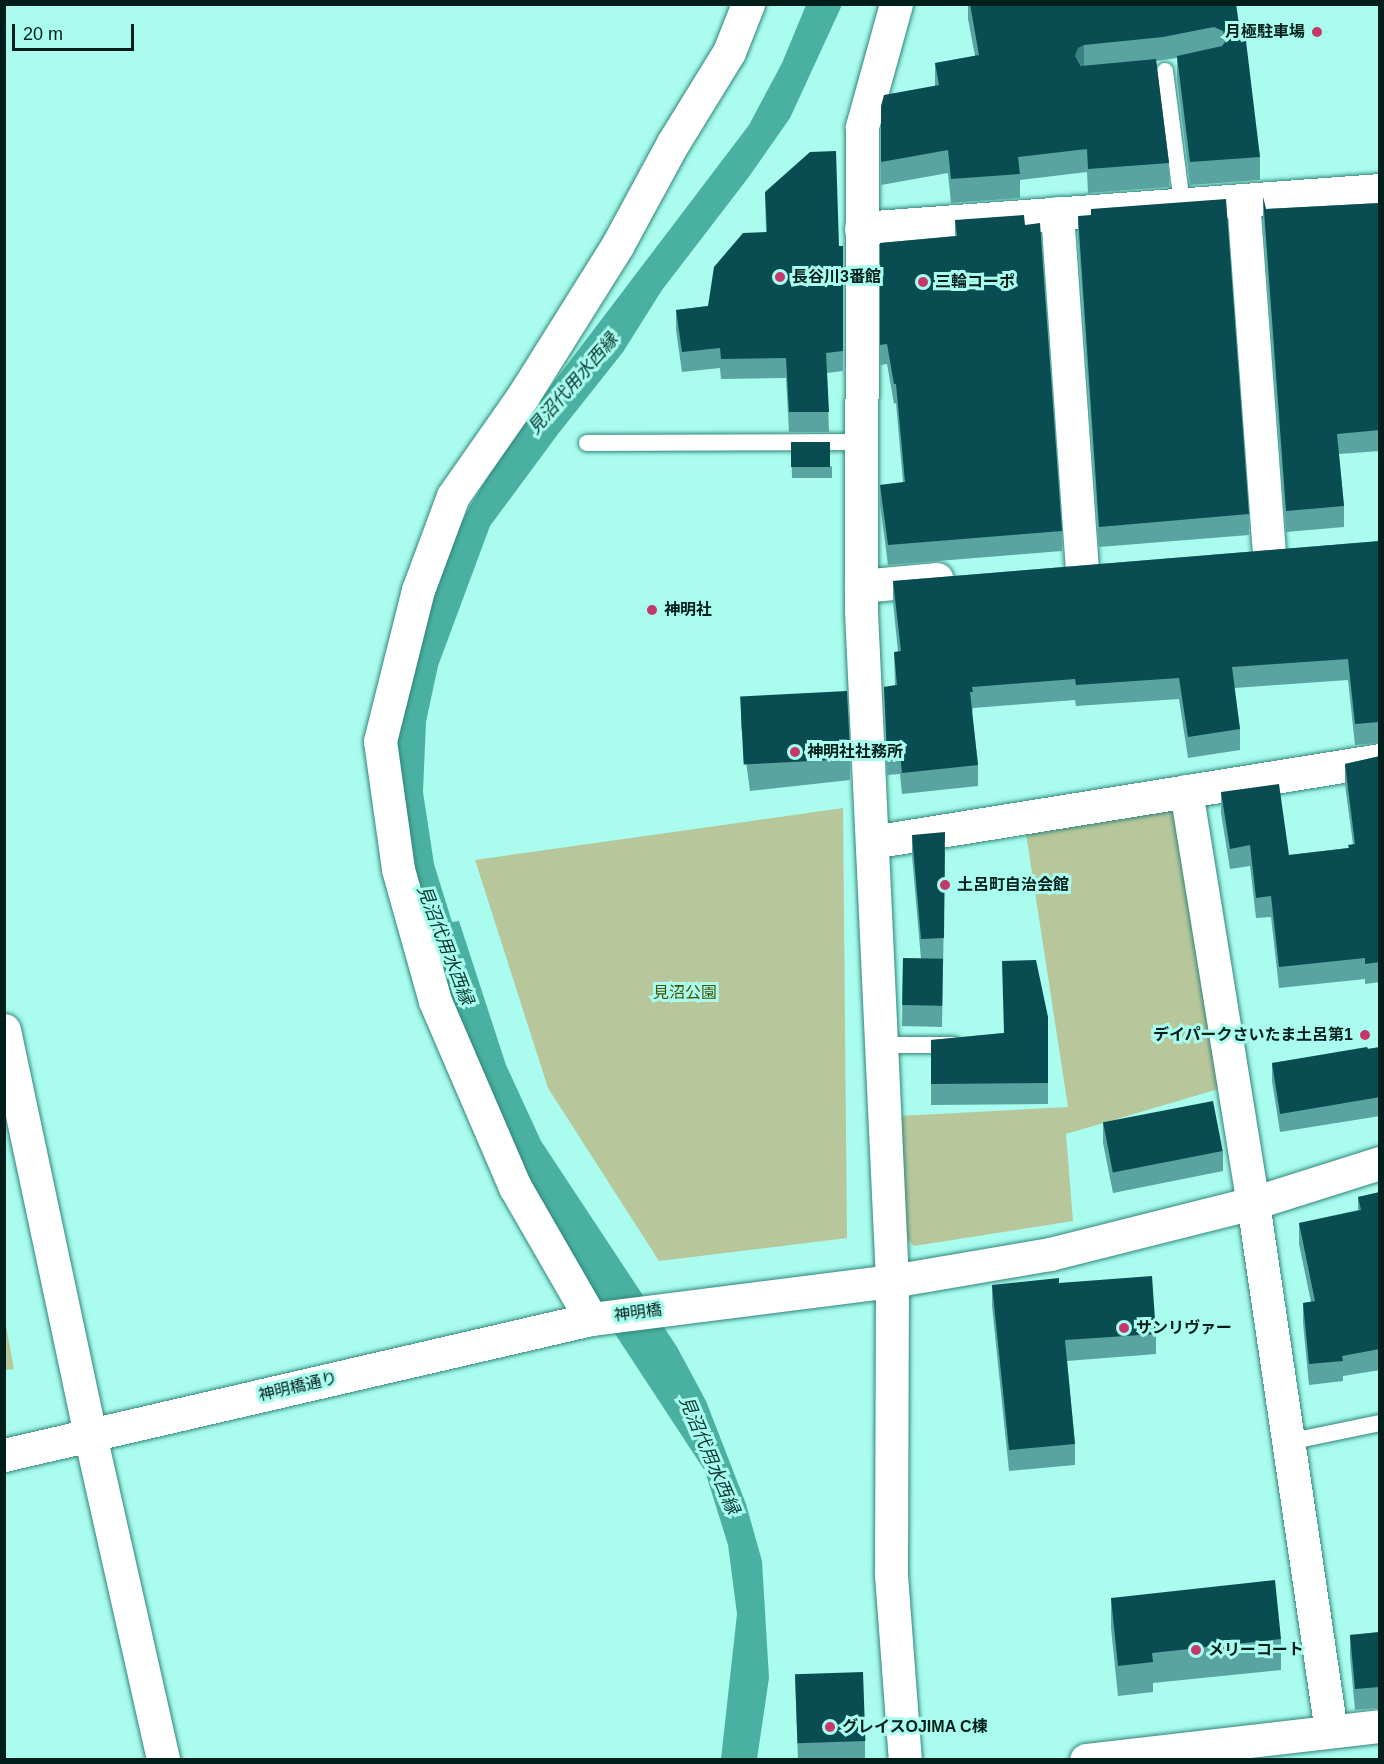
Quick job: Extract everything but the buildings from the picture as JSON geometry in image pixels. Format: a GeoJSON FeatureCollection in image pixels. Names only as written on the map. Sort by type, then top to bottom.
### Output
{"type":"FeatureCollection","features":[{"type":"Feature","properties":{"kind":"street"},"geometry":{"type":"LineString","coordinates":[[591,1319],[515,1187],[435,1001],[398,869],[380,741],[418,590],[453,496],[523,396],[616,246],[673,144],[729,52],[748,4]]}},
{"type":"Feature","properties":{"kind":"street"},"geometry":{"type":"LineString","coordinates":[[896,4],[862,127],[861,586],[892,1281],[891,1575],[905,1760]]}},
{"type":"Feature","properties":{"kind":"street"},"geometry":{"type":"LineString","coordinates":[[861,228],[1380,190]]}},
{"type":"Feature","properties":{"kind":"street"},"geometry":{"type":"LineString","coordinates":[[1243,200],[1269,552]]}},
{"type":"Feature","properties":{"kind":"street"},"geometry":{"type":"LineString","coordinates":[[1057,213],[1082,567]]}},
{"type":"Feature","properties":{"kind":"street"},"geometry":{"type":"LineString","coordinates":[[1234,555],[1302,549]]}},
{"type":"Feature","properties":{"kind":"street"},"geometry":{"type":"LineString","coordinates":[[1047,570],[1117,564]]}},
{"type":"Feature","properties":{"kind":"street"},"geometry":{"type":"LineString","coordinates":[[861,586],[965,577]]}},
{"type":"Feature","properties":{"kind":"street"},"geometry":{"type":"LineString","coordinates":[[872,842],[1380,760]]}},
{"type":"Feature","properties":{"kind":"street"},"geometry":{"type":"LineString","coordinates":[[1186,791],[1253,1203],[1330,1731]]}},
{"type":"Feature","properties":{"kind":"street"},"geometry":{"type":"LineString","coordinates":[[4,1030],[90,1435],[163,1760]]}},
{"type":"Feature","properties":{"kind":"street","name":"神明橋"},"geometry":{"type":"LineString","coordinates":[[591,1319],[892,1281],[1050,1254],[1253,1203],[1380,1163]]}},
{"type":"Feature","properties":{"kind":"street","name":"神明橋通り"},"geometry":{"type":"LineString","coordinates":[[4,1455],[591,1319]]}},
{"type":"Feature","properties":{"kind":"street"},"geometry":{"type":"LineString","coordinates":[[1086,1760],[1380,1726]]}},
{"type":"Feature","properties":{"kind":"lane"},"geometry":{"type":"LineString","coordinates":[[1182,204],[1159,72],[1185,67]]}},
{"type":"Feature","properties":{"kind":"lane"},"geometry":{"type":"LineString","coordinates":[[587,443],[861,442]]}},
{"type":"Feature","properties":{"kind":"lane"},"geometry":{"type":"LineString","coordinates":[[881,1045],[969,1045]]}},
{"type":"Feature","properties":{"kind":"lane"},"geometry":{"type":"LineString","coordinates":[[1288,1442],[1380,1424]]}},
{"type":"Feature","properties":{"kind":"green space"},"geometry":{"type":"Polygon","coordinates":[[[1172,806],[1222,1088],[1066,1134],[1073,1221],[914,1246],[899,1231],[899,1116],[1068,1107],[1025,827],[1172,806]]]}},
{"type":"Feature","properties":{"kind":"green space","name":"見沼公園"},"geometry":{"type":"Polygon","coordinates":[[[843,808],[847,1238],[659,1261],[548,1088],[475,860],[843,808]]]}},
{"type":"Feature","properties":{"kind":"green space"},"geometry":{"type":"Polygon","coordinates":[[[4,1315],[14,1369],[5,1370],[4,1370],[4,1315]]]}},
{"type":"Feature","properties":{"kind":"water","name":"見沼代用水西縁"},"geometry":{"type":"Polygon","coordinates":[[[806,5],[842,5],[790,118],[748,178],[662,290],[623,352],[558,434],[490,526],[438,666],[426,722],[423,792],[434,864],[452,922],[459,921],[506,1065],[541,1141],[677,1347],[706,1401],[746,1504],[762,1561],[769,1678],[757,1759],[721,1759],[737,1614],[728,1545],[705,1471],[581,1282],[533,1193],[466,1040],[409,880],[395,754],[400,708],[435,575],[470,506],[506,447],[535,407],[749,125],[782,63],[806,5]]]}},
{"type":"Feature","properties":{"kind":"place","name":"月極駐車場"},"geometry":{"type":"Point","coordinates":[1317,32]}},
{"type":"Feature","properties":{"kind":"place","name":"長谷川3番館"},"geometry":{"type":"Point","coordinates":[780,277]}},
{"type":"Feature","properties":{"kind":"place","name":"三輪コーポ"},"geometry":{"type":"Point","coordinates":[923,282]}},
{"type":"Feature","properties":{"kind":"place","name":"神明社"},"geometry":{"type":"Point","coordinates":[652,610]}},
{"type":"Feature","properties":{"kind":"place","name":"神明社社務所"},"geometry":{"type":"Point","coordinates":[795,752]}},
{"type":"Feature","properties":{"kind":"place","name":"土呂町自治会館"},"geometry":{"type":"Point","coordinates":[945,885]}},
{"type":"Feature","properties":{"kind":"place","name":"デイパークさいたま土呂第1"},"geometry":{"type":"Point","coordinates":[1365,1035]}},
{"type":"Feature","properties":{"kind":"place","name":"サンリヴァー"},"geometry":{"type":"Point","coordinates":[1124,1328]}},
{"type":"Feature","properties":{"kind":"place","name":"メリーコート"},"geometry":{"type":"Point","coordinates":[1196,1650]}},
{"type":"Feature","properties":{"kind":"place","name":"グレイスOJIMA C棟"},"geometry":{"type":"Point","coordinates":[830,1727]}}]}
